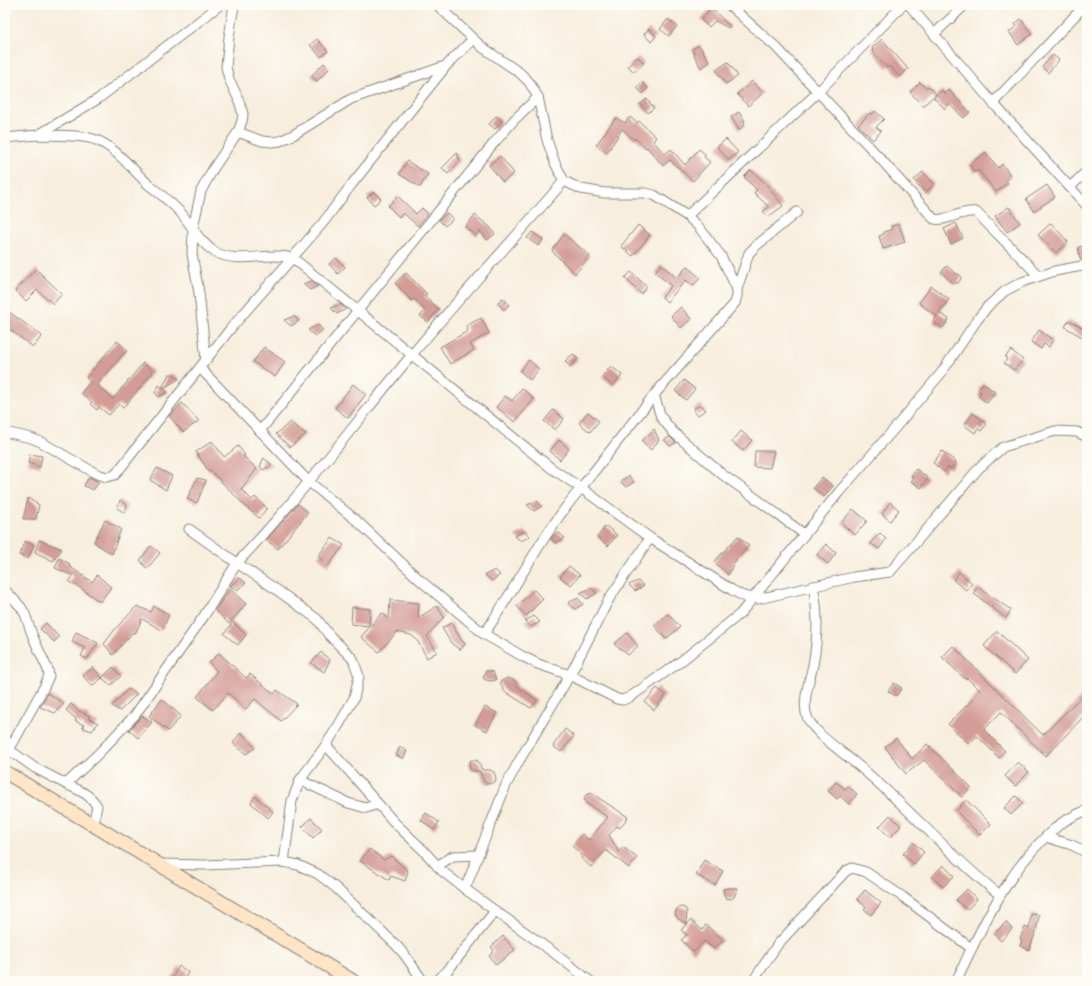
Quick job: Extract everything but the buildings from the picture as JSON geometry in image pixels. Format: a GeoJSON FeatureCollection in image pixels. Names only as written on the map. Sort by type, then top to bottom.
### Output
{"type":"FeatureCollection","features":[{"type":"Feature","properties":{"kind":"main road"},"geometry":{"type":"LineString","coordinates":[[5,772],[353,981]]}},
{"type":"Feature","properties":{"kind":"street"},"geometry":{"type":"LineString","coordinates":[[38,135],[98,99],[220,5]]}},
{"type":"Feature","properties":{"kind":"street"},"geometry":{"type":"LineString","coordinates":[[234,5],[226,67],[229,79],[238,98],[243,114],[242,121],[238,132],[213,169],[201,191],[193,228],[192,254],[200,293],[203,364],[260,431],[308,481],[356,520],[420,580],[484,634],[527,659],[570,675],[617,699],[623,700],[630,697],[680,662],[732,622],[745,609],[804,534],[942,372],[988,306],[1011,286],[1055,271],[1087,266]]}},
{"type":"Feature","properties":{"kind":"street"},"geometry":{"type":"LineString","coordinates":[[437,5],[473,39],[497,58],[520,73],[529,82],[538,98],[546,140],[564,181],[581,189],[605,193],[645,193],[654,195],[687,216],[698,226],[721,256],[737,289]]}},
{"type":"Feature","properties":{"kind":"street"},"geometry":{"type":"LineString","coordinates":[[729,5],[776,47],[934,218],[938,220],[968,212],[976,212],[1039,276]]}},
{"type":"Feature","properties":{"kind":"street"},"geometry":{"type":"LineString","coordinates":[[687,216],[818,92],[903,5]]}},
{"type":"Feature","properties":{"kind":"street"},"geometry":{"type":"LineString","coordinates":[[909,5],[993,103],[1087,206]]}},
{"type":"Feature","properties":{"kind":"street"},"geometry":{"type":"LineString","coordinates":[[934,34],[965,5]]}},
{"type":"Feature","properties":{"kind":"street"},"geometry":{"type":"LineString","coordinates":[[993,103],[1085,5]]}},
{"type":"Feature","properties":{"kind":"street"},"geometry":{"type":"LineString","coordinates":[[5,432],[36,440],[97,474],[107,477],[113,476],[119,471],[231,328],[322,224],[352,184],[447,66],[473,39]]}},
{"type":"Feature","properties":{"kind":"street"},"geometry":{"type":"LineString","coordinates":[[238,132],[262,141],[280,141],[293,135],[351,99],[376,89],[447,66]]}},
{"type":"Feature","properties":{"kind":"street"},"geometry":{"type":"LineString","coordinates":[[260,431],[494,143],[514,120],[538,98]]}},
{"type":"Feature","properties":{"kind":"street"},"geometry":{"type":"LineString","coordinates":[[5,138],[38,135],[88,138],[97,140],[107,146],[149,185],[173,204],[207,247],[216,253],[226,256],[253,258],[284,255],[293,258],[411,356],[550,468],[650,538],[743,596],[762,598],[854,577],[890,572],[979,468],[1003,447],[1055,431],[1078,432],[1087,437]]}},
{"type":"Feature","properties":{"kind":"street"},"geometry":{"type":"LineString","coordinates":[[1070,187],[1087,171]]}},
{"type":"Feature","properties":{"kind":"street"},"geometry":{"type":"LineString","coordinates":[[66,784],[98,754],[135,715],[204,616],[237,563],[264,535],[411,356],[564,181]]}},
{"type":"Feature","properties":{"kind":"street"},"geometry":{"type":"LineString","coordinates":[[484,634],[505,605],[563,510],[654,395],[735,303],[737,289],[749,253],[797,212]]}},
{"type":"Feature","properties":{"kind":"street"},"geometry":{"type":"LineString","coordinates":[[654,395],[661,418],[673,432],[723,475],[754,496],[804,534]]}},
{"type":"Feature","properties":{"kind":"street"},"geometry":{"type":"LineString","coordinates":[[189,529],[314,616],[328,635],[355,663],[359,676],[354,698],[326,745],[300,780],[292,801],[284,862]]}},
{"type":"Feature","properties":{"kind":"street"},"geometry":{"type":"LineString","coordinates":[[465,889],[506,785],[540,724],[570,675],[609,599],[650,538]]}},
{"type":"Feature","properties":{"kind":"street"},"geometry":{"type":"LineString","coordinates":[[813,586],[818,620],[817,640],[806,700],[806,714],[811,723],[821,736],[867,772],[978,878],[1000,895]]}},
{"type":"Feature","properties":{"kind":"street"},"geometry":{"type":"LineString","coordinates":[[5,590],[23,610],[48,670],[48,676],[44,688],[7,749],[35,768],[94,800],[97,806],[93,824]]}},
{"type":"Feature","properties":{"kind":"street"},"geometry":{"type":"LineString","coordinates":[[326,745],[378,804],[448,877],[478,897],[495,912],[554,953],[590,981]]}},
{"type":"Feature","properties":{"kind":"street"},"geometry":{"type":"LineString","coordinates":[[300,780],[348,803],[366,808],[378,804]]}},
{"type":"Feature","properties":{"kind":"street"},"geometry":{"type":"LineString","coordinates":[[956,981],[971,948],[1000,895],[1014,875],[1046,838],[1061,824],[1087,810]]}},
{"type":"Feature","properties":{"kind":"street"},"geometry":{"type":"LineString","coordinates":[[1046,838],[1072,846],[1087,853]]}},
{"type":"Feature","properties":{"kind":"street"},"geometry":{"type":"LineString","coordinates":[[437,866],[453,856],[478,855]]}},
{"type":"Feature","properties":{"kind":"street"},"geometry":{"type":"LineString","coordinates":[[159,864],[204,865],[284,862],[298,865],[318,874],[336,888],[396,944],[423,981]]}},
{"type":"Feature","properties":{"kind":"street"},"geometry":{"type":"LineString","coordinates":[[752,981],[778,944],[793,927],[846,871],[852,868],[866,872],[903,897],[971,948]]}},
{"type":"Feature","properties":{"kind":"street"},"geometry":{"type":"LineString","coordinates":[[437,981],[495,912]]}}]}
